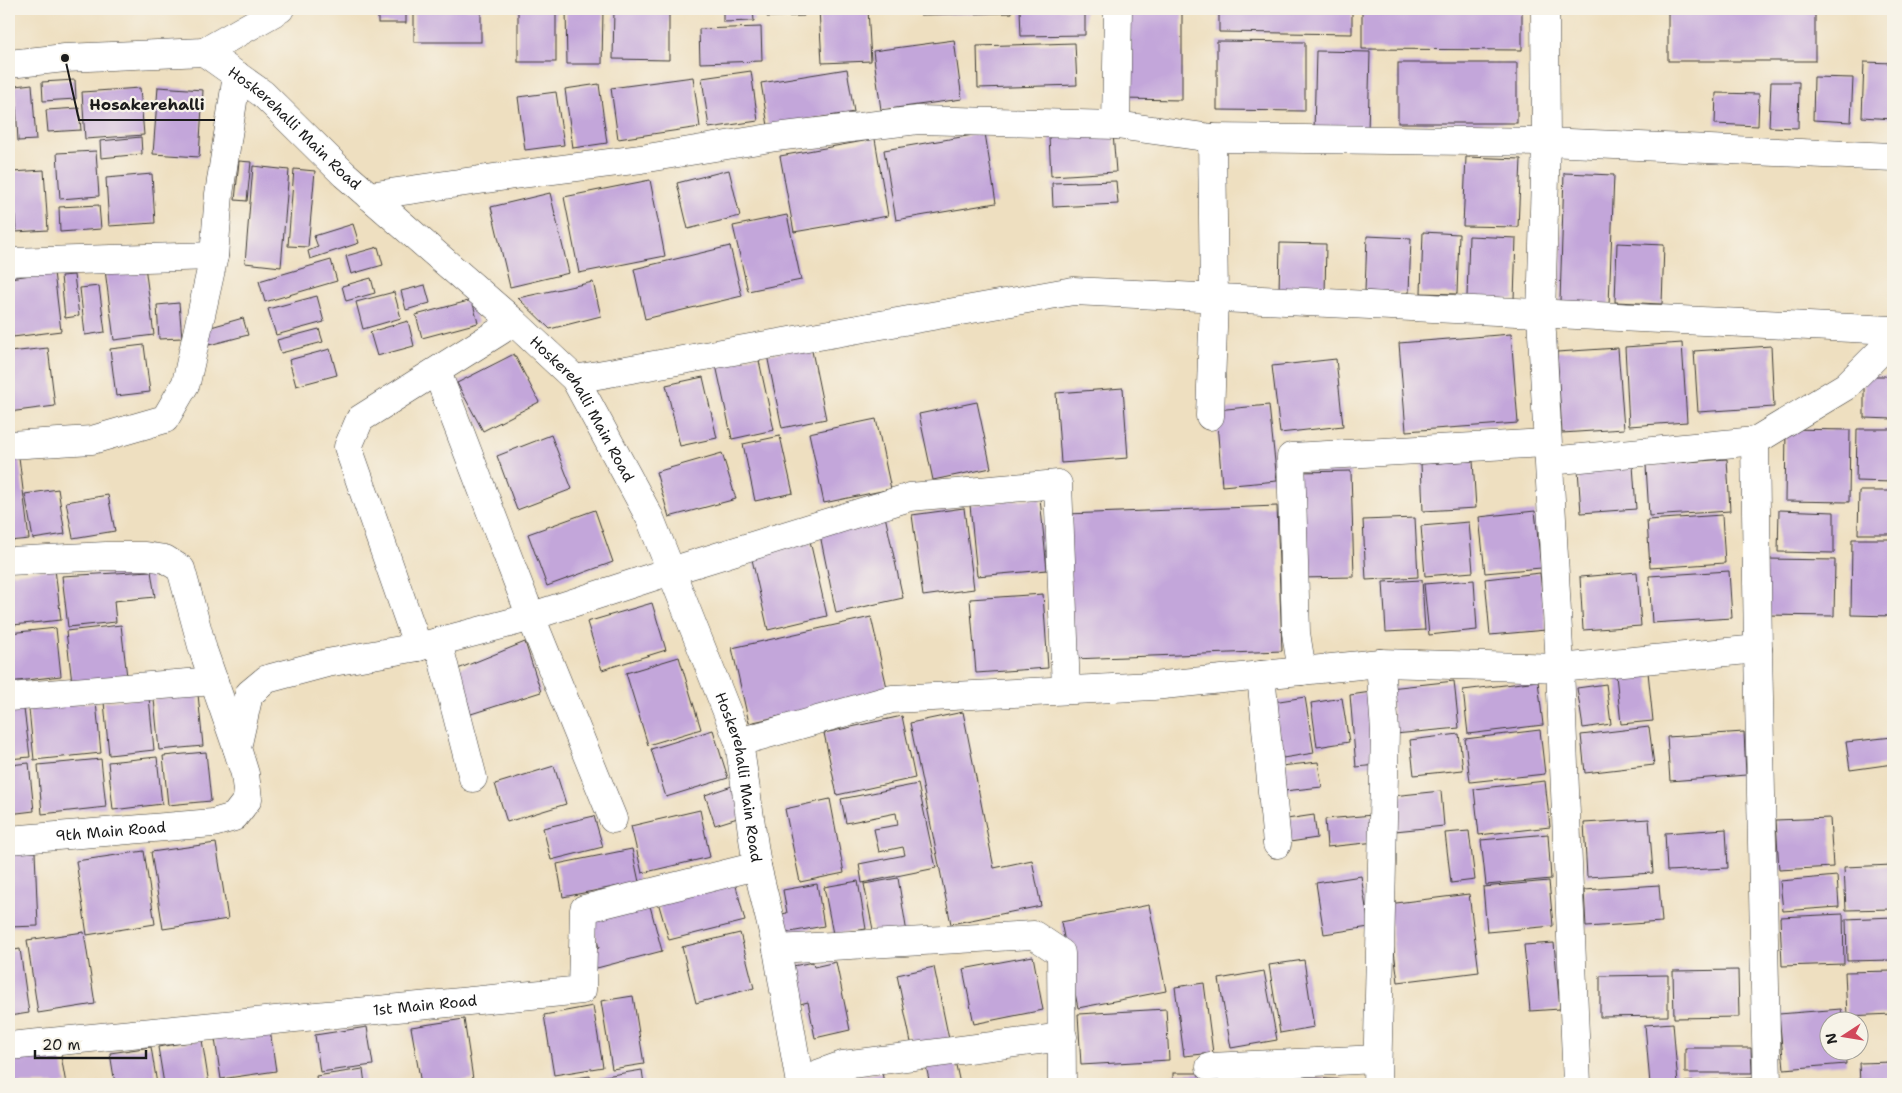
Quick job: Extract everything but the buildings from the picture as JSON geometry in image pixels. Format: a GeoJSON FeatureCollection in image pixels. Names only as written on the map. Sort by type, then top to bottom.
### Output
{"type":"FeatureCollection","features":[{"type":"Feature","properties":{"kind":"street"},"geometry":{"type":"LineString","coordinates":[[9,64],[65,58],[204,52],[280,9]]}},
{"type":"Feature","properties":{"kind":"street"},"geometry":{"type":"LineString","coordinates":[[1116,125],[1118,9]]}},
{"type":"Feature","properties":{"kind":"street"},"geometry":{"type":"LineString","coordinates":[[1545,9],[1546,142],[1541,315],[1560,668],[1577,1084]]}},
{"type":"Feature","properties":{"kind":"street","name":"Hoskerehalli Main Road"},"geometry":{"type":"LineString","coordinates":[[204,52],[263,94],[370,196],[514,322],[575,379],[650,518],[739,742],[757,866],[777,949],[800,1084]]}},
{"type":"Feature","properties":{"kind":"street"},"geometry":{"type":"LineString","coordinates":[[9,445],[92,440],[165,419],[186,383],[214,256],[219,194],[237,75]]}},
{"type":"Feature","properties":{"kind":"street"},"geometry":{"type":"LineString","coordinates":[[370,196],[641,159],[776,137],[918,120],[1116,125],[1212,138],[1546,142],[1893,157]]}},
{"type":"Feature","properties":{"kind":"street"},"geometry":{"type":"LineString","coordinates":[[1210,416],[1214,298],[1212,138]]}},
{"type":"Feature","properties":{"kind":"street"},"geometry":{"type":"LineString","coordinates":[[9,262],[214,256]]}},
{"type":"Feature","properties":{"kind":"street"},"geometry":{"type":"LineString","coordinates":[[575,379],[1074,291],[1541,315],[1893,330]]}},
{"type":"Feature","properties":{"kind":"street"},"geometry":{"type":"LineString","coordinates":[[473,778],[428,644],[348,447],[360,419],[514,322]]}},
{"type":"Feature","properties":{"kind":"street"},"geometry":{"type":"LineString","coordinates":[[1302,671],[1296,633],[1292,457],[1548,452],[1755,441],[1846,386],[1893,339]]}},
{"type":"Feature","properties":{"kind":"street"},"geometry":{"type":"LineString","coordinates":[[437,372],[531,617],[613,819]]}},
{"type":"Feature","properties":{"kind":"street"},"geometry":{"type":"LineString","coordinates":[[1755,441],[1768,1084]]}},
{"type":"Feature","properties":{"kind":"street"},"geometry":{"type":"LineString","coordinates":[[238,748],[249,694],[267,679],[326,663],[428,644],[531,617],[671,571],[910,497],[1058,484],[1066,690]]}},
{"type":"Feature","properties":{"kind":"street","name":"9th Main Road"},"geometry":{"type":"LineString","coordinates":[[9,561],[145,556],[165,558],[181,569],[203,650],[238,748],[245,774],[248,799],[234,817],[214,824],[9,840]]}},
{"type":"Feature","properties":{"kind":"street"},"geometry":{"type":"LineString","coordinates":[[739,742],[892,699],[1153,686],[1380,663],[1560,668],[1758,649]]}},
{"type":"Feature","properties":{"kind":"street"},"geometry":{"type":"LineString","coordinates":[[1210,1067],[1377,1072],[1385,730],[1380,663]]}},
{"type":"Feature","properties":{"kind":"street"},"geometry":{"type":"LineString","coordinates":[[1261,675],[1277,844]]}},
{"type":"Feature","properties":{"kind":"street"},"geometry":{"type":"LineString","coordinates":[[9,696],[214,681]]}},
{"type":"Feature","properties":{"kind":"street","name":"1st Main Road"},"geometry":{"type":"LineString","coordinates":[[9,1046],[582,990],[584,909],[757,866]]}},
{"type":"Feature","properties":{"kind":"street"},"geometry":{"type":"LineString","coordinates":[[777,949],[1034,935],[1061,953],[1062,1084]]}},
{"type":"Feature","properties":{"kind":"street"},"geometry":{"type":"LineString","coordinates":[[811,1084],[815,1074],[843,1065],[1063,1037]]}},
{"type":"Feature","properties":{"kind":"place","name":"Hosakerehalli"},"geometry":{"type":"Point","coordinates":[65,58]}}]}
